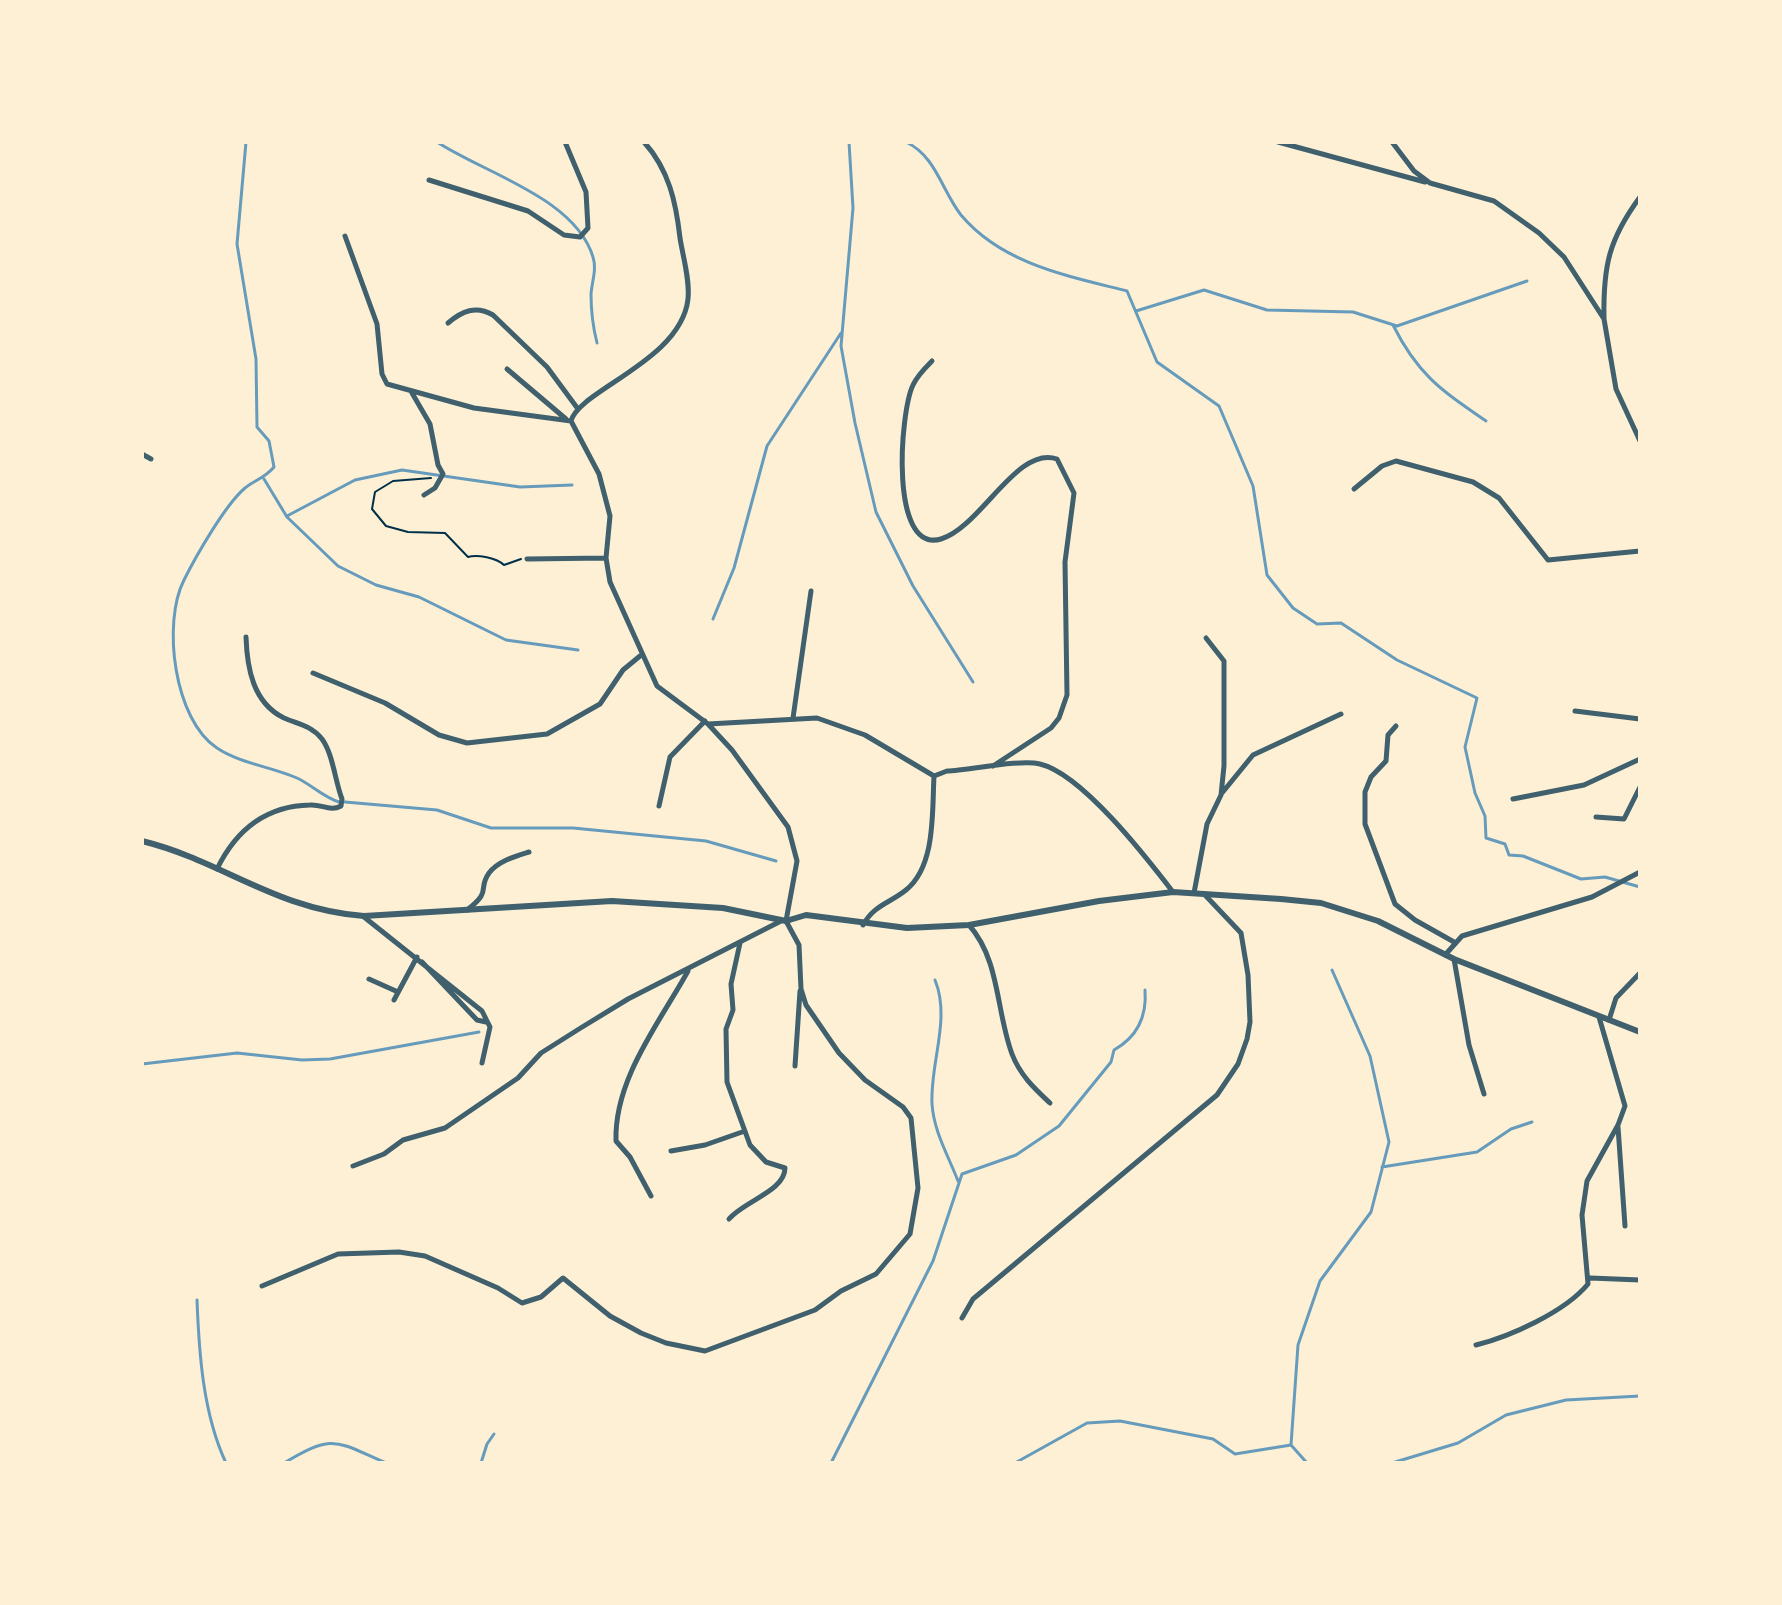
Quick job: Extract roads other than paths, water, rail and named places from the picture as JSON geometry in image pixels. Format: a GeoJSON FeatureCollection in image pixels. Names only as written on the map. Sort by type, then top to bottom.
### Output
{"type":"FeatureCollection","features":[{"type":"Feature","properties":{"kind":"street"},"geometry":{"type":"LineString","coordinates":[[429,180],[528,211],[564,235],[580,237],[588,228],[586,192],[565,142]]}},
{"type":"Feature","properties":{"kind":"street"},"geometry":{"type":"LineString","coordinates":[[569,420],[578,409],[645,362],[671,333],[687,304],[673,198],[658,157],[644,142]]}},
{"type":"Feature","properties":{"kind":"street"},"geometry":{"type":"LineString","coordinates":[[1278,142],[1494,201],[1539,233],[1571,266],[1604,319]]}},
{"type":"Feature","properties":{"kind":"street"},"geometry":{"type":"LineString","coordinates":[[1392,142],[1409,165],[1430,183]]}},
{"type":"Feature","properties":{"kind":"street"},"geometry":{"type":"LineString","coordinates":[[1640,197],[1609,249],[1603,282],[1604,319],[1616,389],[1640,441]]}},
{"type":"Feature","properties":{"kind":"street"},"geometry":{"type":"LineString","coordinates":[[345,236],[377,324],[383,379],[392,388],[474,408],[569,420]]}},
{"type":"Feature","properties":{"kind":"street"},"geometry":{"type":"LineString","coordinates":[[448,323],[467,310],[486,311],[493,315],[547,367],[578,409]]}},
{"type":"Feature","properties":{"kind":"street"},"geometry":{"type":"LineString","coordinates":[[932,361],[913,385],[907,410],[904,483],[910,526],[915,534],[929,540],[948,536],[988,505],[1023,466],[1039,457],[1057,459],[1074,493],[1065,562],[1070,674],[1064,709],[1039,738],[992,767]]}},
{"type":"Feature","properties":{"kind":"street"},"geometry":{"type":"LineString","coordinates":[[507,369],[569,420],[599,474],[610,516],[606,558],[610,582],[640,656],[657,686],[706,723],[732,750],[788,827],[797,861],[786,921],[799,945],[801,989],[795,1066]]}},
{"type":"Feature","properties":{"kind":"street"},"geometry":{"type":"LineString","coordinates":[[411,392],[430,424],[443,474],[435,488],[424,495]]}},
{"type":"Feature","properties":{"kind":"street"},"geometry":{"type":"LineString","coordinates":[[142,454],[151,459]]}},
{"type":"Feature","properties":{"kind":"street"},"geometry":{"type":"LineString","coordinates":[[1354,489],[1382,466],[1396,461],[1484,486],[1517,518],[1548,560],[1640,551]]}},
{"type":"Feature","properties":{"kind":"street"},"geometry":{"type":"LineString","coordinates":[[527,559],[606,558]]}},
{"type":"Feature","properties":{"kind":"street"},"geometry":{"type":"LineString","coordinates":[[793,718],[811,591]]}},
{"type":"Feature","properties":{"kind":"street"},"geometry":{"type":"LineString","coordinates":[[216,870],[231,842],[248,825],[293,806],[315,805],[335,809],[341,806],[342,799],[321,737],[307,726],[283,717],[256,689],[248,668],[246,637]]}},
{"type":"Feature","properties":{"kind":"street"},"geometry":{"type":"LineString","coordinates":[[1206,638],[1224,661],[1221,795]]}},
{"type":"Feature","properties":{"kind":"street"},"geometry":{"type":"LineString","coordinates":[[313,673],[385,703],[439,735],[467,743],[547,734],[600,704],[623,670],[640,656]]}},
{"type":"Feature","properties":{"kind":"street"},"geometry":{"type":"LineString","coordinates":[[1575,711],[1640,719]]}},
{"type":"Feature","properties":{"kind":"street"},"geometry":{"type":"LineString","coordinates":[[1194,893],[1207,824],[1221,795],[1243,764],[1258,752],[1341,714]]}},
{"type":"Feature","properties":{"kind":"street"},"geometry":{"type":"LineString","coordinates":[[659,806],[670,757],[706,723],[817,718],[865,735],[934,776],[1038,763],[1063,775],[1085,791],[1173,892]]}},
{"type":"Feature","properties":{"kind":"street"},"geometry":{"type":"LineString","coordinates":[[1396,726],[1388,735],[1386,761],[1371,777],[1365,792],[1365,824],[1395,904],[1415,920],[1454,942]]}},
{"type":"Feature","properties":{"kind":"street"},"geometry":{"type":"LineString","coordinates":[[1513,799],[1584,785],[1640,759]]}},
{"type":"Feature","properties":{"kind":"street"},"geometry":{"type":"LineString","coordinates":[[863,925],[874,909],[904,892],[919,874],[930,839],[934,776]]}},
{"type":"Feature","properties":{"kind":"street"},"geometry":{"type":"LineString","coordinates":[[1596,817],[1624,819],[1640,787]]}},
{"type":"Feature","properties":{"kind":"street"},"geometry":{"type":"LineString","coordinates":[[142,841],[306,907],[364,916],[463,913],[612,901],[723,908],[786,921]]}},
{"type":"Feature","properties":{"kind":"street"},"geometry":{"type":"LineString","coordinates":[[463,913],[482,898],[489,873],[508,859],[529,852]]}},
{"type":"Feature","properties":{"kind":"street"},"geometry":{"type":"LineString","coordinates":[[1445,955],[1462,936],[1605,892],[1640,872]]}},
{"type":"Feature","properties":{"kind":"street"},"geometry":{"type":"LineString","coordinates":[[353,1166],[384,1154],[403,1140],[445,1128],[518,1078],[547,1049],[628,999],[689,970],[775,922],[806,915],[863,925],[907,928],[969,925],[1099,901],[1173,892],[1321,903],[1378,921],[1454,959],[1640,1032]]}},
{"type":"Feature","properties":{"kind":"street"},"geometry":{"type":"LineString","coordinates":[[962,1318],[973,1299],[1217,1095],[1238,1064],[1250,1022],[1245,945],[1236,924],[1203,893]]}},
{"type":"Feature","properties":{"kind":"street"},"geometry":{"type":"LineString","coordinates":[[364,916],[482,1011],[490,1029],[482,1063]]}},
{"type":"Feature","properties":{"kind":"street"},"geometry":{"type":"LineString","coordinates":[[969,925],[988,952],[1012,1054],[1029,1084],[1050,1103]]}},
{"type":"Feature","properties":{"kind":"street"},"geometry":{"type":"LineString","coordinates":[[729,1219],[738,1208],[781,1183],[785,1176],[785,1168],[766,1162],[758,1155],[745,1131],[727,1082],[726,1029],[733,1010],[731,984],[740,942]]}},
{"type":"Feature","properties":{"kind":"street"},"geometry":{"type":"LineString","coordinates":[[394,1000],[419,958]]}},
{"type":"Feature","properties":{"kind":"street"},"geometry":{"type":"LineString","coordinates":[[1454,959],[1469,1045],[1484,1094]]}},
{"type":"Feature","properties":{"kind":"street"},"geometry":{"type":"LineString","coordinates":[[651,1196],[630,1157],[616,1141],[622,1096],[644,1047],[689,970]]}},
{"type":"Feature","properties":{"kind":"street"},"geometry":{"type":"LineString","coordinates":[[1609,1020],[1616,998],[1640,973]]}},
{"type":"Feature","properties":{"kind":"street"},"geometry":{"type":"LineString","coordinates":[[369,979],[398,992]]}},
{"type":"Feature","properties":{"kind":"street"},"geometry":{"type":"LineString","coordinates":[[262,1286],[338,1254],[399,1252],[425,1256],[498,1288],[522,1303],[532,1303],[563,1278],[610,1316],[641,1333],[696,1351],[716,1349],[815,1310],[841,1291],[864,1281],[893,1257],[910,1234],[918,1188],[908,1112],[865,1080],[839,1053],[806,1005],[801,989]]}},
{"type":"Feature","properties":{"kind":"street"},"geometry":{"type":"LineString","coordinates":[[1476,1345],[1506,1338],[1574,1298],[1590,1278],[1582,1215],[1587,1181],[1625,1106],[1599,1016]]}},
{"type":"Feature","properties":{"kind":"street"},"geometry":{"type":"LineString","coordinates":[[479,1032],[490,1029]]}},
{"type":"Feature","properties":{"kind":"street"},"geometry":{"type":"LineString","coordinates":[[1618,1125],[1625,1226]]}},
{"type":"Feature","properties":{"kind":"street"},"geometry":{"type":"LineString","coordinates":[[671,1151],[705,1145],[745,1131]]}},
{"type":"Feature","properties":{"kind":"street"},"geometry":{"type":"LineString","coordinates":[[1590,1278],[1640,1280]]}},
{"type":"Feature","properties":{"kind":"waterway"},"geometry":{"type":"LineString","coordinates":[[246,142],[237,244],[256,359],[257,427],[269,441],[274,467],[245,488],[229,506],[184,580],[177,598],[174,620],[176,670],[191,716],[202,735],[217,748],[297,778],[339,802]]}},
{"type":"Feature","properties":{"kind":"waterway"},"geometry":{"type":"LineString","coordinates":[[437,142],[549,203],[583,236],[594,262],[591,300],[597,343]]}},
{"type":"Feature","properties":{"kind":"waterway"},"geometry":{"type":"LineString","coordinates":[[849,142],[853,208],[841,346],[855,423],[876,512],[913,586],[973,682]]}},
{"type":"Feature","properties":{"kind":"waterway"},"geometry":{"type":"LineString","coordinates":[[906,142],[932,165],[961,215],[977,232],[996,245],[1037,266],[1127,291],[1157,362],[1219,406],[1253,486],[1267,575],[1293,608],[1317,624],[1341,623],[1397,660],[1477,698],[1465,747],[1475,793],[1485,816],[1486,838],[1505,844],[1509,855],[1523,856],[1581,879],[1605,877],[1640,887]]}},
{"type":"Feature","properties":{"kind":"waterway"},"geometry":{"type":"LineString","coordinates":[[1136,311],[1204,290],[1267,310],[1353,312],[1397,326],[1527,281]]}},
{"type":"Feature","properties":{"kind":"waterway"},"geometry":{"type":"LineString","coordinates":[[1393,325],[1412,357],[1432,380],[1486,421]]}},
{"type":"Feature","properties":{"kind":"waterway"},"geometry":{"type":"LineString","coordinates":[[713,619],[734,568],[767,446],[841,333]]}},
{"type":"Feature","properties":{"kind":"waterway"},"geometry":{"type":"LineString","coordinates":[[287,516],[355,480],[402,470],[520,487],[572,485]]}},
{"type":"Feature","properties":{"kind":"waterway"},"geometry":{"type":"LineString","coordinates":[[264,479],[287,517],[338,566],[376,585],[419,597],[506,640],[578,650]]}},
{"type":"Feature","properties":{"kind":"waterway"},"geometry":{"type":"LineString","coordinates":[[345,802],[437,810],[491,828],[573,828],[706,841],[776,861]]}},
{"type":"Feature","properties":{"kind":"waterway"},"geometry":{"type":"LineString","coordinates":[[1291,1445],[1298,1345],[1320,1281],[1371,1212],[1389,1142],[1370,1056],[1332,970]]}},
{"type":"Feature","properties":{"kind":"waterway"},"geometry":{"type":"LineString","coordinates":[[935,980],[941,1025],[932,1088],[933,1114],[958,1181]]}},
{"type":"Feature","properties":{"kind":"waterway"},"geometry":{"type":"LineString","coordinates":[[831,1463],[933,1261],[962,1174],[1016,1155],[1059,1126],[1111,1062],[1114,1050],[1129,1039],[1139,1025],[1145,990]]}},
{"type":"Feature","properties":{"kind":"waterway"},"geometry":{"type":"LineString","coordinates":[[142,1064],[237,1053],[302,1060],[330,1059],[479,1032]]}},
{"type":"Feature","properties":{"kind":"waterway"},"geometry":{"type":"LineString","coordinates":[[1382,1167],[1477,1152],[1511,1129],[1532,1122]]}},
{"type":"Feature","properties":{"kind":"waterway"},"geometry":{"type":"LineString","coordinates":[[197,1300],[207,1404],[226,1463]]}},
{"type":"Feature","properties":{"kind":"waterway"},"geometry":{"type":"LineString","coordinates":[[1392,1463],[1458,1443],[1506,1415],[1566,1400],[1640,1396]]}},
{"type":"Feature","properties":{"kind":"waterway"},"geometry":{"type":"LineString","coordinates":[[1015,1463],[1087,1423],[1120,1421],[1213,1439],[1235,1454],[1291,1445],[1307,1463]]}},
{"type":"Feature","properties":{"kind":"waterway"},"geometry":{"type":"LineString","coordinates":[[481,1463],[494,1434]]}},
{"type":"Feature","properties":{"kind":"waterway"},"geometry":{"type":"LineString","coordinates":[[284,1463],[325,1444],[344,1445],[386,1463]]}}]}
